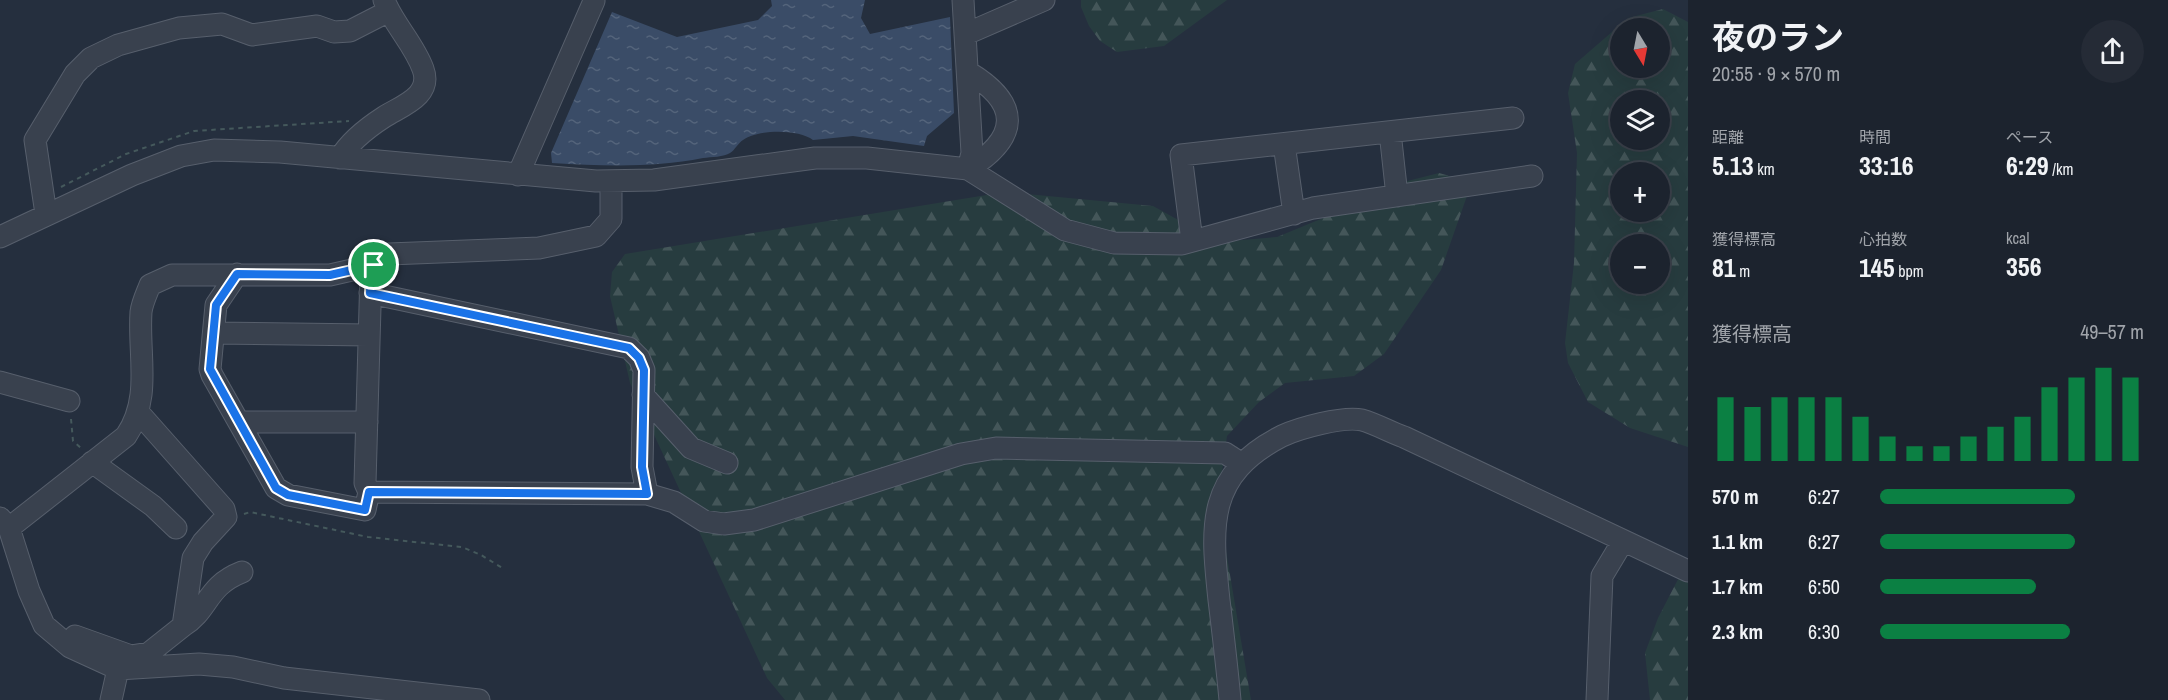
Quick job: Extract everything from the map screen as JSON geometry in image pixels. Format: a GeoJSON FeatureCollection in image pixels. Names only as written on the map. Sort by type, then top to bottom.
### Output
{"type":"FeatureCollection","features":[{"type":"Feature","properties":{"kind":"street"},"geometry":{"type":"LineString","coordinates":[[963,0],[972,153],[968,169]]}},
{"type":"Feature","properties":{"kind":"street"},"geometry":{"type":"LineString","coordinates":[[966,34],[1044,0]]}},
{"type":"Feature","properties":{"kind":"street"},"geometry":{"type":"LineString","coordinates":[[518,175],[594,1]]}},
{"type":"Feature","properties":{"kind":"street"},"geometry":{"type":"LineString","coordinates":[[46,214],[35,141],[75,74],[91,58],[118,45],[179,28],[222,24],[252,35],[317,26],[334,32],[350,31],[386,6],[424,70],[423,87],[414,101],[384,117],[348,144],[340,158]]}},
{"type":"Feature","properties":{"kind":"street"},"geometry":{"type":"LineString","coordinates":[[968,72],[982,80],[1003,101],[1008,112],[1009,127],[1003,140],[968,169]]}},
{"type":"Feature","properties":{"kind":"street"},"geometry":{"type":"LineString","coordinates":[[1192,242],[1181,155],[1513,118]]}},
{"type":"Feature","properties":{"kind":"street"},"geometry":{"type":"LineString","coordinates":[[1390,132],[1397,196]]}},
{"type":"Feature","properties":{"kind":"street"},"geometry":{"type":"LineString","coordinates":[[1284,144],[1294,214]]}},
{"type":"Feature","properties":{"kind":"street"},"geometry":{"type":"LineString","coordinates":[[0,237],[46,214],[181,156],[214,150],[340,158],[518,175],[611,181],[654,180],[815,158],[867,158],[968,169],[1065,230],[1114,243],[1182,244],[1313,208],[1532,176]]}},
{"type":"Feature","properties":{"kind":"street"},"geometry":{"type":"LineString","coordinates":[[237,274],[216,305],[210,369],[276,488],[288,495],[365,510],[369,492],[365,483],[370,293],[371,272],[374,265],[389,254],[524,250],[596,236],[611,219],[611,181]]}},
{"type":"Feature","properties":{"kind":"street"},"geometry":{"type":"LineString","coordinates":[[374,265],[330,275],[172,274],[150,285],[141,309],[141,401],[138,413],[126,436],[88,456],[5,523],[29,591],[44,625],[70,647],[118,669],[198,664],[233,667],[284,678],[479,700]]}},
{"type":"Feature","properties":{"kind":"street"},"geometry":{"type":"LineString","coordinates":[[370,293],[629,348],[639,358],[644,370],[642,467],[647,494]]}},
{"type":"Feature","properties":{"kind":"street"},"geometry":{"type":"LineString","coordinates":[[214,333],[369,335]]}},
{"type":"Feature","properties":{"kind":"street"},"geometry":{"type":"LineString","coordinates":[[0,382],[69,401]]}},
{"type":"Feature","properties":{"kind":"street"},"geometry":{"type":"LineString","coordinates":[[643,395],[691,448],[727,463]]}},
{"type":"Feature","properties":{"kind":"street"},"geometry":{"type":"LineString","coordinates":[[138,413],[224,509],[226,517],[203,542],[193,558],[183,626]]}},
{"type":"Feature","properties":{"kind":"street"},"geometry":{"type":"LineString","coordinates":[[1230,700],[1213,542],[1216,510],[1235,470],[1258,448],[1291,432],[1332,422],[1360,420],[1404,437],[1688,571]]}},
{"type":"Feature","properties":{"kind":"street"},"geometry":{"type":"LineString","coordinates":[[239,422],[367,422]]}},
{"type":"Feature","properties":{"kind":"street"},"geometry":{"type":"LineString","coordinates":[[369,492],[647,494],[674,502],[704,521],[724,524],[754,520],[961,453],[996,448],[1225,453],[1242,464]]}},
{"type":"Feature","properties":{"kind":"street"},"geometry":{"type":"LineString","coordinates":[[88,456],[153,506],[176,528]]}},
{"type":"Feature","properties":{"kind":"street"},"geometry":{"type":"LineString","coordinates":[[1597,700],[1602,576],[1623,541]]}},
{"type":"Feature","properties":{"kind":"street"},"geometry":{"type":"LineString","coordinates":[[49,630],[59,627],[75,636],[131,656],[149,653],[194,619],[206,598],[218,585],[228,577],[242,572]]}},
{"type":"Feature","properties":{"kind":"street"},"geometry":{"type":"LineString","coordinates":[[111,700],[118,669]]}},
{"type":"Feature","properties":{"kind":"path"},"geometry":{"type":"LineString","coordinates":[[69,401],[73,441],[88,456]]}},
{"type":"Feature","properties":{"kind":"path"},"geometry":{"type":"LineString","coordinates":[[226,517],[250,512],[368,537],[462,547],[504,569]]}},
{"type":"Feature","properties":{"kind":"green space"},"geometry":{"type":"Polygon","coordinates":[[[1081,0],[1227,0],[1164,46],[1117,52],[1100,41],[1089,26],[1081,7],[1081,0]]]}},
{"type":"Feature","properties":{"kind":"green space"},"geometry":{"type":"Polygon","coordinates":[[[1663,9],[1688,22],[1688,447],[1630,428],[1588,402],[1568,363],[1565,343],[1574,263],[1577,153],[1568,93],[1575,64],[1610,34],[1610,78],[1670,78],[1670,18],[1628,18],[1663,9]]]}},
{"type":"Feature","properties":{"kind":"green space"},"geometry":{"type":"Polygon","coordinates":[[[1439,173],[1464,180],[1468,193],[1441,270],[1384,354],[1354,376],[1285,383],[1259,402],[1227,436],[1220,486],[1223,533],[1251,700],[785,700],[767,678],[630,383],[610,296],[612,272],[625,254],[1005,192],[1153,206],[1218,242],[1277,237],[1333,214],[1384,187],[1439,173]]]}},
{"type":"Feature","properties":{"kind":"green space"},"geometry":{"type":"Polygon","coordinates":[[[1688,560],[1688,700],[1650,700],[1645,653],[1658,618],[1688,560]]]}},
{"type":"Feature","properties":{"kind":"water"},"geometry":{"type":"Polygon","coordinates":[[[771,0],[865,0],[861,18],[870,34],[950,17],[954,113],[927,136],[924,146],[853,136],[813,140],[807,136],[789,132],[768,132],[750,136],[741,141],[732,152],[724,155],[684,161],[628,165],[552,163],[551,153],[612,12],[677,37],[758,20],[772,6],[771,0]]]}},
{"type":"Feature","properties":{"kind":"route"},"geometry":{"type":"LineString","coordinates":[[374,265],[371,272],[370,293],[629,348],[639,358],[644,370],[642,467],[647,494],[369,492],[365,510],[288,495],[276,488],[210,369],[216,305],[237,274],[330,275],[374,265]]}}]}
